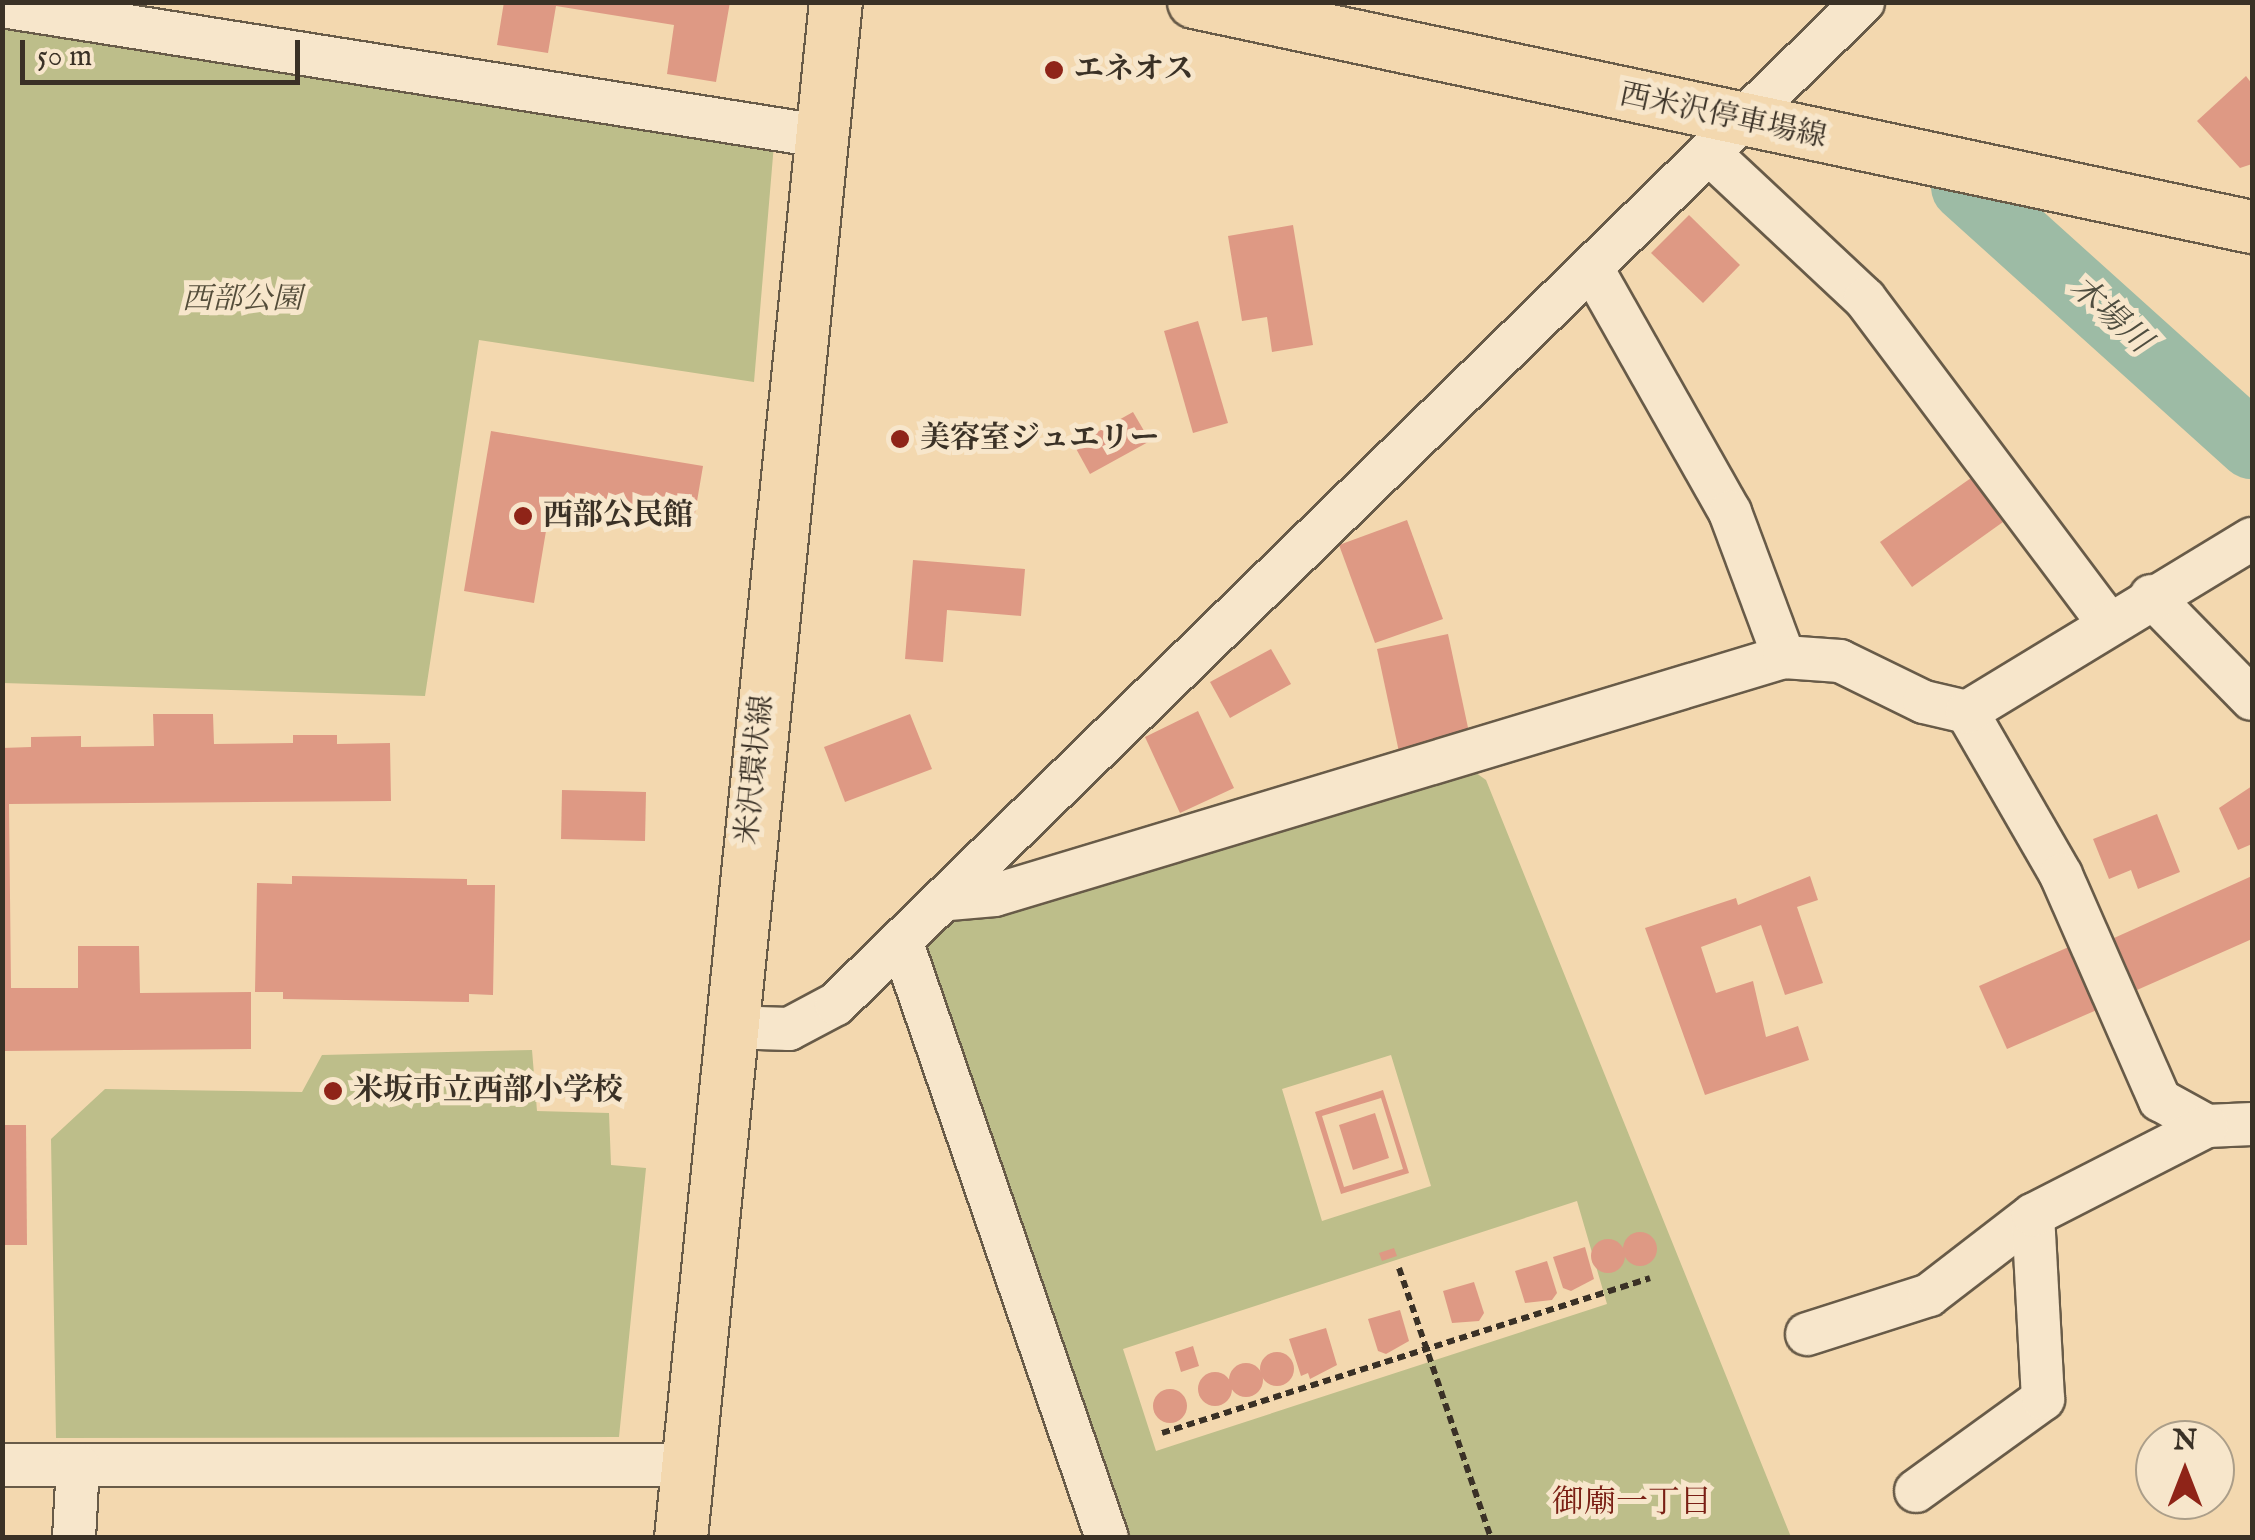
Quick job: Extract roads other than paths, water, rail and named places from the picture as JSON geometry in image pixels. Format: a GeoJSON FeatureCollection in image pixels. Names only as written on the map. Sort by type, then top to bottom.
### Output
{"type":"FeatureCollection","features":[{"type":"Feature","properties":{"kind":"main road","name":"米沢環状線"},"geometry":{"type":"LineString","coordinates":[[680,1538],[683,1465],[826,138],[836,2]]}},
{"type":"Feature","properties":{"kind":"main road","name":"西米沢停車場線"},"geometry":{"type":"LineString","coordinates":[[1194,2],[1726,138],[2252,227]]}},
{"type":"Feature","properties":{"kind":"street"},"geometry":{"type":"LineString","coordinates":[[728,1028],[789,1029],[836,1004],[1593,270],[1863,2]]}},
{"type":"Feature","properties":{"kind":"street"},"geometry":{"type":"LineString","coordinates":[[2,6],[826,138]]}},
{"type":"Feature","properties":{"kind":"street"},"geometry":{"type":"LineString","coordinates":[[1726,138],[1866,300],[2108,623]]}},
{"type":"Feature","properties":{"kind":"street"},"geometry":{"type":"LineString","coordinates":[[1593,270],[1730,512],[1784,657]]}},
{"type":"Feature","properties":{"kind":"street"},"geometry":{"type":"LineString","coordinates":[[949,898],[995,895],[1784,657],[1840,661],[1924,702],[1966,712],[2151,596],[2252,540]]}},
{"type":"Feature","properties":{"kind":"street"},"geometry":{"type":"LineString","coordinates":[[2151,596],[2252,699]]}},
{"type":"Feature","properties":{"kind":"street"},"geometry":{"type":"LineString","coordinates":[[1966,712],[2061,876],[2160,1100],[2207,1126]]}},
{"type":"Feature","properties":{"kind":"street"},"geometry":{"type":"LineString","coordinates":[[902,943],[1107,1538]]}},
{"type":"Feature","properties":{"kind":"street"},"geometry":{"type":"LineString","coordinates":[[1807,1334],[1928,1295],[2033,1215],[2207,1126],[2252,1124]]}},
{"type":"Feature","properties":{"kind":"street"},"geometry":{"type":"LineString","coordinates":[[1916,1492],[2043,1398],[2033,1215]]}},
{"type":"Feature","properties":{"kind":"street"},"geometry":{"type":"LineString","coordinates":[[2,1465],[683,1465]]}},
{"type":"Feature","properties":{"kind":"street"},"geometry":{"type":"LineString","coordinates":[[74,1538],[78,1465]]}},
{"type":"Feature","properties":{"kind":"waterway","name":"木場川"},"geometry":{"type":"LineString","coordinates":[[1965,187],[2252,445]]}},
{"type":"Feature","properties":{"kind":"place","name":"エネオス"},"geometry":{"type":"Point","coordinates":[1054,70]}},
{"type":"Feature","properties":{"kind":"place","name":"美容室ジュエリー"},"geometry":{"type":"Point","coordinates":[900,439]}},
{"type":"Feature","properties":{"kind":"place","name":"西部公民館"},"geometry":{"type":"Point","coordinates":[523,516]}},
{"type":"Feature","properties":{"kind":"place","name":"米坂市立西部小学校"},"geometry":{"type":"Point","coordinates":[333,1091]}},
{"type":"Feature","properties":{"kind":"district","name":"御廟一丁目"},"geometry":{"type":"Point","coordinates":[1632,1504]}},
{"type":"Feature","properties":{"kind":"park label","name":"西部公園"},"geometry":{"type":"Point","coordinates":[242,300]}}]}
